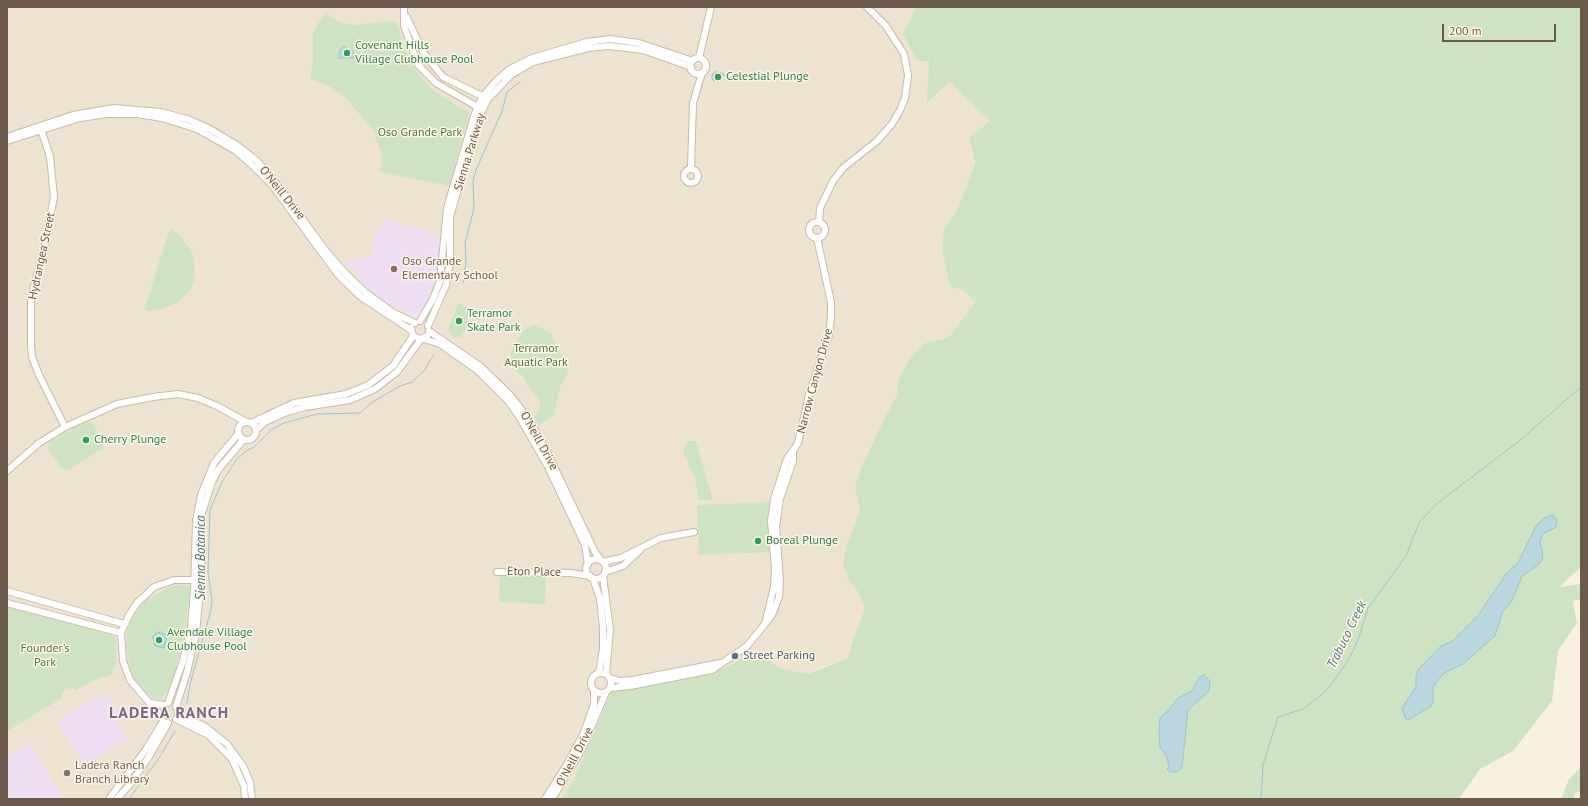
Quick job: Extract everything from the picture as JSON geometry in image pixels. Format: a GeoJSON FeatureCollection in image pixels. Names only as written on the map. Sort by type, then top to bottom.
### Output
{"type":"FeatureCollection","features":[{"type":"Feature","properties":{"kind":"main road"},"geometry":{"type":"LineString","coordinates":[[694,96],[702,72],[706,66],[701,59],[703,42],[711,7]]}},
{"type":"Feature","properties":{"kind":"main road","name":"Narrow Canyon Drive"},"geometry":{"type":"LineString","coordinates":[[816,238],[822,237],[825,232],[824,227],[819,222],[820,208],[833,181],[843,168],[877,141],[892,124],[905,98],[908,75],[904,54],[886,26],[866,7]]}},
{"type":"Feature","properties":{"kind":"main road"},"geometry":{"type":"LineString","coordinates":[[404,10],[423,52],[443,77],[485,98]]}},
{"type":"Feature","properties":{"kind":"main road"},"geometry":{"type":"LineString","coordinates":[[404,10],[404,26],[414,59],[418,65],[436,83],[480,109]]}},
{"type":"Feature","properties":{"kind":"main road","name":"Sienna Parkway"},"geometry":{"type":"LineString","coordinates":[[417,322],[433,299],[440,281],[447,208],[480,109],[485,98],[498,79],[521,63],[550,52],[592,41],[610,39],[639,43],[692,66],[702,72]]}},
{"type":"Feature","properties":{"kind":"main road"},"geometry":{"type":"LineString","coordinates":[[414,59],[423,52]]}},
{"type":"Feature","properties":{"kind":"main road"},"geometry":{"type":"LineString","coordinates":[[691,168],[694,96],[692,66],[701,59]]}},
{"type":"Feature","properties":{"kind":"main road","name":"O'Neill Drive"},"geometry":{"type":"LineString","coordinates":[[7,141],[41,129],[73,115],[114,108],[161,112],[190,120],[210,129],[235,144],[251,156],[273,179],[326,250],[360,288],[392,312],[429,328],[480,366],[510,395],[528,418],[546,450],[595,552],[606,566],[604,574],[610,630],[608,690],[582,749],[552,799]]}},
{"type":"Feature","properties":{"kind":"main road","name":"Sienna Parkway"},"geometry":{"type":"LineString","coordinates":[[429,328],[446,285],[450,261],[450,217],[480,109]]}},
{"type":"Feature","properties":{"kind":"main road","name":"O'Neill Drive"},"geometry":{"type":"LineString","coordinates":[[7,137],[86,117],[107,114],[137,114],[162,118],[197,129],[236,151],[272,186],[339,276],[361,297],[412,333],[422,339],[440,344],[477,370],[496,388],[516,412],[535,444],[585,545],[587,566],[600,599],[603,628],[603,649],[599,673],[592,680],[594,704],[583,735],[566,766],[545,799]]}},
{"type":"Feature","properties":{"kind":"main road","name":"Hydrangea Street"},"geometry":{"type":"LineString","coordinates":[[41,129],[50,157],[54,197],[43,254],[32,297],[31,345],[32,357],[39,375],[65,427]]}},
{"type":"Feature","properties":{"kind":"main road","name":"Narrow Canyon Drive"},"geometry":{"type":"LineString","coordinates":[[608,690],[712,670],[720,663],[735,655],[747,646],[772,615],[778,597],[780,581],[776,526],[780,499],[793,461],[793,452],[798,443],[809,395],[823,356],[831,318],[831,302],[816,238],[810,234],[808,229],[811,224],[819,222]]}},
{"type":"Feature","properties":{"kind":"main road"},"geometry":{"type":"LineString","coordinates":[[159,714],[184,661],[198,580],[196,521],[201,495],[214,463],[238,431],[241,424],[248,423],[294,403],[334,396],[359,389],[378,378],[396,361],[417,322]]}},
{"type":"Feature","properties":{"kind":"main road"},"geometry":{"type":"LineString","coordinates":[[305,406],[343,401],[375,389],[390,379],[402,367],[429,328]]}},
{"type":"Feature","properties":{"kind":"main road"},"geometry":{"type":"LineString","coordinates":[[7,471],[39,443],[65,427],[117,404],[178,394],[198,398],[217,406],[229,414],[248,423],[256,430],[256,436],[251,440],[243,440]]}},
{"type":"Feature","properties":{"kind":"main road"},"geometry":{"type":"LineString","coordinates":[[256,430],[271,419],[307,404],[330,401],[334,396]]}},
{"type":"Feature","properties":{"kind":"main road"},"geometry":{"type":"LineString","coordinates":[[229,414],[243,440]]}},
{"type":"Feature","properties":{"kind":"main road"},"geometry":{"type":"LineString","coordinates":[[177,717],[176,707],[187,672],[196,634],[201,529],[206,497],[218,470],[243,440]]}},
{"type":"Feature","properties":{"kind":"main road"},"geometry":{"type":"LineString","coordinates":[[587,566],[593,560],[602,561],[620,558],[661,538],[694,532]]}},
{"type":"Feature","properties":{"kind":"main road"},"geometry":{"type":"LineString","coordinates":[[591,577],[599,579],[604,574],[624,566],[642,548]]}},
{"type":"Feature","properties":{"kind":"main road","name":"Eton Place"},"geometry":{"type":"LineString","coordinates":[[571,573],[587,566]]}},
{"type":"Feature","properties":{"kind":"main road","name":"Eton Place"},"geometry":{"type":"LineString","coordinates":[[497,572],[571,573],[591,577]]}},
{"type":"Feature","properties":{"kind":"main road"},"geometry":{"type":"LineString","coordinates":[[166,722],[150,702],[135,687],[127,674],[123,661],[121,633],[124,624],[137,603],[154,587],[174,580],[198,580]]}},
{"type":"Feature","properties":{"kind":"main road"},"geometry":{"type":"LineString","coordinates":[[7,591],[124,624]]}},
{"type":"Feature","properties":{"kind":"main road"},"geometry":{"type":"LineString","coordinates":[[7,603],[121,633]]}},
{"type":"Feature","properties":{"kind":"main road","name":"Narrow Canyon Drive"},"geometry":{"type":"LineString","coordinates":[[608,676],[620,681],[633,680],[720,663]]}},
{"type":"Feature","properties":{"kind":"main road"},"geometry":{"type":"LineString","coordinates":[[599,673],[608,676]]}},
{"type":"Feature","properties":{"kind":"main road"},"geometry":{"type":"LineString","coordinates":[[594,690],[599,693],[608,690]]}},
{"type":"Feature","properties":{"kind":"main road"},"geometry":{"type":"LineString","coordinates":[[150,702],[176,707]]}},
{"type":"Feature","properties":{"kind":"main road"},"geometry":{"type":"LineString","coordinates":[[177,717],[208,735],[232,759],[244,786],[245,799]]}},
{"type":"Feature","properties":{"kind":"main road"},"geometry":{"type":"LineString","coordinates":[[109,799],[166,722],[177,717],[206,727],[227,744],[243,766],[250,782],[252,799]]}},
{"type":"Feature","properties":{"kind":"main road"},"geometry":{"type":"LineString","coordinates":[[117,799],[131,783],[150,756],[166,722]]}},
{"type":"Feature","properties":{"kind":"shaded area"},"geometry":{"type":"Polygon","coordinates":[[[7,7],[916,7],[914,12],[929,61],[928,103],[950,82],[990,121],[969,138],[975,162],[959,206],[944,229],[942,250],[950,287],[963,290],[975,302],[949,337],[925,343],[898,380],[897,396],[886,415],[860,470],[855,487],[860,511],[855,526],[848,579],[859,593],[865,608],[848,658],[808,674],[780,668],[751,650],[735,663],[710,673],[682,677],[657,685],[613,687],[574,779],[561,799],[7,799],[7,7]]]}},
{"type":"Feature","properties":{"kind":"shaded area","name":"Oso Grande Elementary School"},"geometry":{"type":"Polygon","coordinates":[[[388,217],[398,224],[426,230],[434,237],[440,239],[438,264],[432,286],[419,316],[415,318],[390,304],[365,287],[361,278],[345,262],[361,257],[371,257],[376,232],[382,227],[382,222],[388,217]]]}},
{"type":"Feature","properties":{"kind":"shaded area"},"geometry":{"type":"Polygon","coordinates":[[[101,694],[104,699],[110,696],[124,719],[117,724],[127,738],[125,744],[119,744],[84,764],[56,721],[101,694]]]}},
{"type":"Feature","properties":{"kind":"shaded area"},"geometry":{"type":"Polygon","coordinates":[[[30,744],[58,790],[61,799],[7,799],[7,757],[30,744]]]}},
{"type":"Feature","properties":{"kind":"green space"},"geometry":{"type":"Polygon","coordinates":[[[916,7],[1581,7],[1581,567],[1559,587],[1581,584],[1581,599],[1573,601],[1577,623],[1558,651],[1552,701],[1513,751],[1480,769],[1459,799],[561,799],[574,779],[613,687],[657,685],[682,677],[710,673],[735,663],[751,650],[780,668],[808,674],[848,658],[865,608],[859,593],[848,579],[843,564],[846,547],[860,511],[855,487],[860,470],[886,415],[897,396],[898,380],[909,360],[925,343],[949,337],[975,302],[963,290],[950,287],[942,250],[944,229],[959,206],[975,162],[969,138],[990,121],[950,82],[927,103],[929,61],[917,61],[903,34],[916,7]]]}},
{"type":"Feature","properties":{"kind":"green space","name":"Oso Grande Park"},"geometry":{"type":"Polygon","coordinates":[[[326,14],[340,22],[354,25],[393,21],[397,23],[410,62],[415,70],[434,91],[469,113],[449,186],[379,172],[382,159],[373,130],[345,97],[328,85],[310,79],[313,60],[313,33],[319,22],[326,14]]]}},
{"type":"Feature","properties":{"kind":"green space"},"geometry":{"type":"Polygon","coordinates":[[[171,230],[176,232],[190,248],[194,257],[195,278],[189,292],[177,302],[163,309],[148,311],[145,309],[146,304],[168,234],[171,230]]]}},
{"type":"Feature","properties":{"kind":"green space","name":"Terramor Skate Park"},"geometry":{"type":"Polygon","coordinates":[[[458,304],[467,307],[469,312],[465,331],[460,337],[454,337],[448,330],[458,304]]]}},
{"type":"Feature","properties":{"kind":"green space","name":"Terramor Aquatic Park"},"geometry":{"type":"Polygon","coordinates":[[[533,325],[550,332],[561,354],[568,374],[560,387],[554,415],[538,426],[533,418],[540,410],[540,400],[530,389],[523,376],[513,369],[511,352],[522,332],[533,325]]]}},
{"type":"Feature","properties":{"kind":"green space"},"geometry":{"type":"Polygon","coordinates":[[[86,421],[94,424],[103,447],[102,451],[98,451],[68,470],[62,469],[48,449],[49,442],[86,421]]]}},
{"type":"Feature","properties":{"kind":"green space"},"geometry":{"type":"Polygon","coordinates":[[[687,441],[696,441],[713,500],[699,500],[695,479],[683,451],[687,441]]]}},
{"type":"Feature","properties":{"kind":"green space"},"geometry":{"type":"Polygon","coordinates":[[[770,502],[772,552],[699,555],[697,505],[770,502]]]}},
{"type":"Feature","properties":{"kind":"green space"},"geometry":{"type":"Polygon","coordinates":[[[500,573],[546,575],[545,604],[499,602],[500,573]]]}},
{"type":"Feature","properties":{"kind":"green space"},"geometry":{"type":"Polygon","coordinates":[[[172,586],[189,586],[190,589],[185,630],[178,663],[169,691],[160,699],[153,698],[143,690],[134,678],[129,663],[126,646],[127,631],[135,614],[145,601],[172,586]]]}},
{"type":"Feature","properties":{"kind":"green space","name":"Founder's Park"},"geometry":{"type":"Polygon","coordinates":[[[7,605],[113,635],[116,638],[116,663],[112,674],[90,682],[76,690],[72,688],[65,689],[62,693],[62,698],[7,731],[7,605]]]}},
{"type":"Feature","properties":{"kind":"green space"},"geometry":{"type":"Polygon","coordinates":[[[1581,767],[1581,793],[1576,791],[1573,799],[1561,799],[1569,779],[1581,767]]]}},
{"type":"Feature","properties":{"kind":"water","name":"Covenant Hills Village Clubhouse Pool"},"geometry":{"type":"Polygon","coordinates":[[[344,46],[354,53],[354,58],[339,58],[340,50],[344,46]]]}},
{"type":"Feature","properties":{"kind":"water","name":"Celestial Plunge"},"geometry":{"type":"Polygon","coordinates":[[[715,72],[725,75],[714,81],[712,79],[712,74],[715,72]]]}},
{"type":"Feature","properties":{"kind":"water"},"geometry":{"type":"Polygon","coordinates":[[[1552,515],[1556,518],[1557,524],[1555,528],[1544,533],[1542,536],[1540,541],[1543,555],[1542,560],[1538,565],[1522,576],[1512,601],[1503,611],[1495,636],[1463,664],[1444,673],[1433,687],[1433,703],[1430,707],[1408,720],[1405,718],[1402,708],[1416,687],[1416,676],[1418,670],[1441,646],[1452,641],[1479,614],[1506,574],[1518,563],[1536,526],[1544,518],[1552,515]]]}},
{"type":"Feature","properties":{"kind":"water","name":"Avendale Village Clubhouse Pool"},"geometry":{"type":"Polygon","coordinates":[[[157,632],[167,635],[164,648],[154,645],[155,642],[152,638],[157,632]]]}},
{"type":"Feature","properties":{"kind":"water"},"geometry":{"type":"Polygon","coordinates":[[[1204,675],[1210,681],[1209,691],[1188,710],[1182,767],[1177,772],[1170,772],[1167,769],[1169,767],[1167,757],[1160,747],[1160,718],[1169,710],[1177,699],[1193,690],[1199,677],[1204,675]]]}},
{"type":"Feature","properties":{"kind":"waterway","name":"Sienna Botanica"},"geometry":{"type":"LineString","coordinates":[[463,283],[466,262],[465,243],[474,208],[473,181],[476,170],[502,111],[507,92],[520,82]]}},
{"type":"Feature","properties":{"kind":"waterway","name":"Sienna Botanica"},"geometry":{"type":"LineString","coordinates":[[187,703],[190,684],[211,610],[212,600],[208,572],[210,510],[222,482],[237,459],[246,451],[254,447],[272,429],[284,423],[317,414],[360,413],[371,403],[400,386],[412,382],[424,371],[434,354]]}},
{"type":"Feature","properties":{"kind":"waterway","name":"Trabuco Creek"},"geometry":{"type":"LineString","coordinates":[[1261,799],[1263,765],[1278,717],[1303,709],[1326,691],[1336,678],[1348,661],[1358,640],[1368,608],[1406,556],[1419,523],[1435,505],[1518,442],[1581,387]]}},
{"type":"Feature","properties":{"kind":"waterway","name":"Sienna Botanica"},"geometry":{"type":"LineString","coordinates":[[129,799],[159,758],[175,731]]}},
{"type":"Feature","properties":{"kind":"place","name":"Covenant Hills Village Clubhouse Pool"},"geometry":{"type":"Point","coordinates":[347,53]}},
{"type":"Feature","properties":{"kind":"place","name":"Celestial Plunge"},"geometry":{"type":"Point","coordinates":[718,77]}},
{"type":"Feature","properties":{"kind":"place","name":"Oso Grande Elementary School"},"geometry":{"type":"Point","coordinates":[394,269]}},
{"type":"Feature","properties":{"kind":"place","name":"Terramor Skate Park"},"geometry":{"type":"Point","coordinates":[459,321]}},
{"type":"Feature","properties":{"kind":"place","name":"Cherry Plunge"},"geometry":{"type":"Point","coordinates":[86,440]}},
{"type":"Feature","properties":{"kind":"place","name":"Boreal Plunge"},"geometry":{"type":"Point","coordinates":[758,541]}},
{"type":"Feature","properties":{"kind":"place","name":"Avendale Village Clubhouse Pool"},"geometry":{"type":"Point","coordinates":[159,640]}},
{"type":"Feature","properties":{"kind":"place","name":"Street Parking"},"geometry":{"type":"Point","coordinates":[735,656]}},
{"type":"Feature","properties":{"kind":"place","name":"Ladera Ranch Branch Library"},"geometry":{"type":"Point","coordinates":[67,773]}},
{"type":"Feature","properties":{"kind":"district","name":"LADERA RANCH"},"geometry":{"type":"Point","coordinates":[169,713]}}]}
